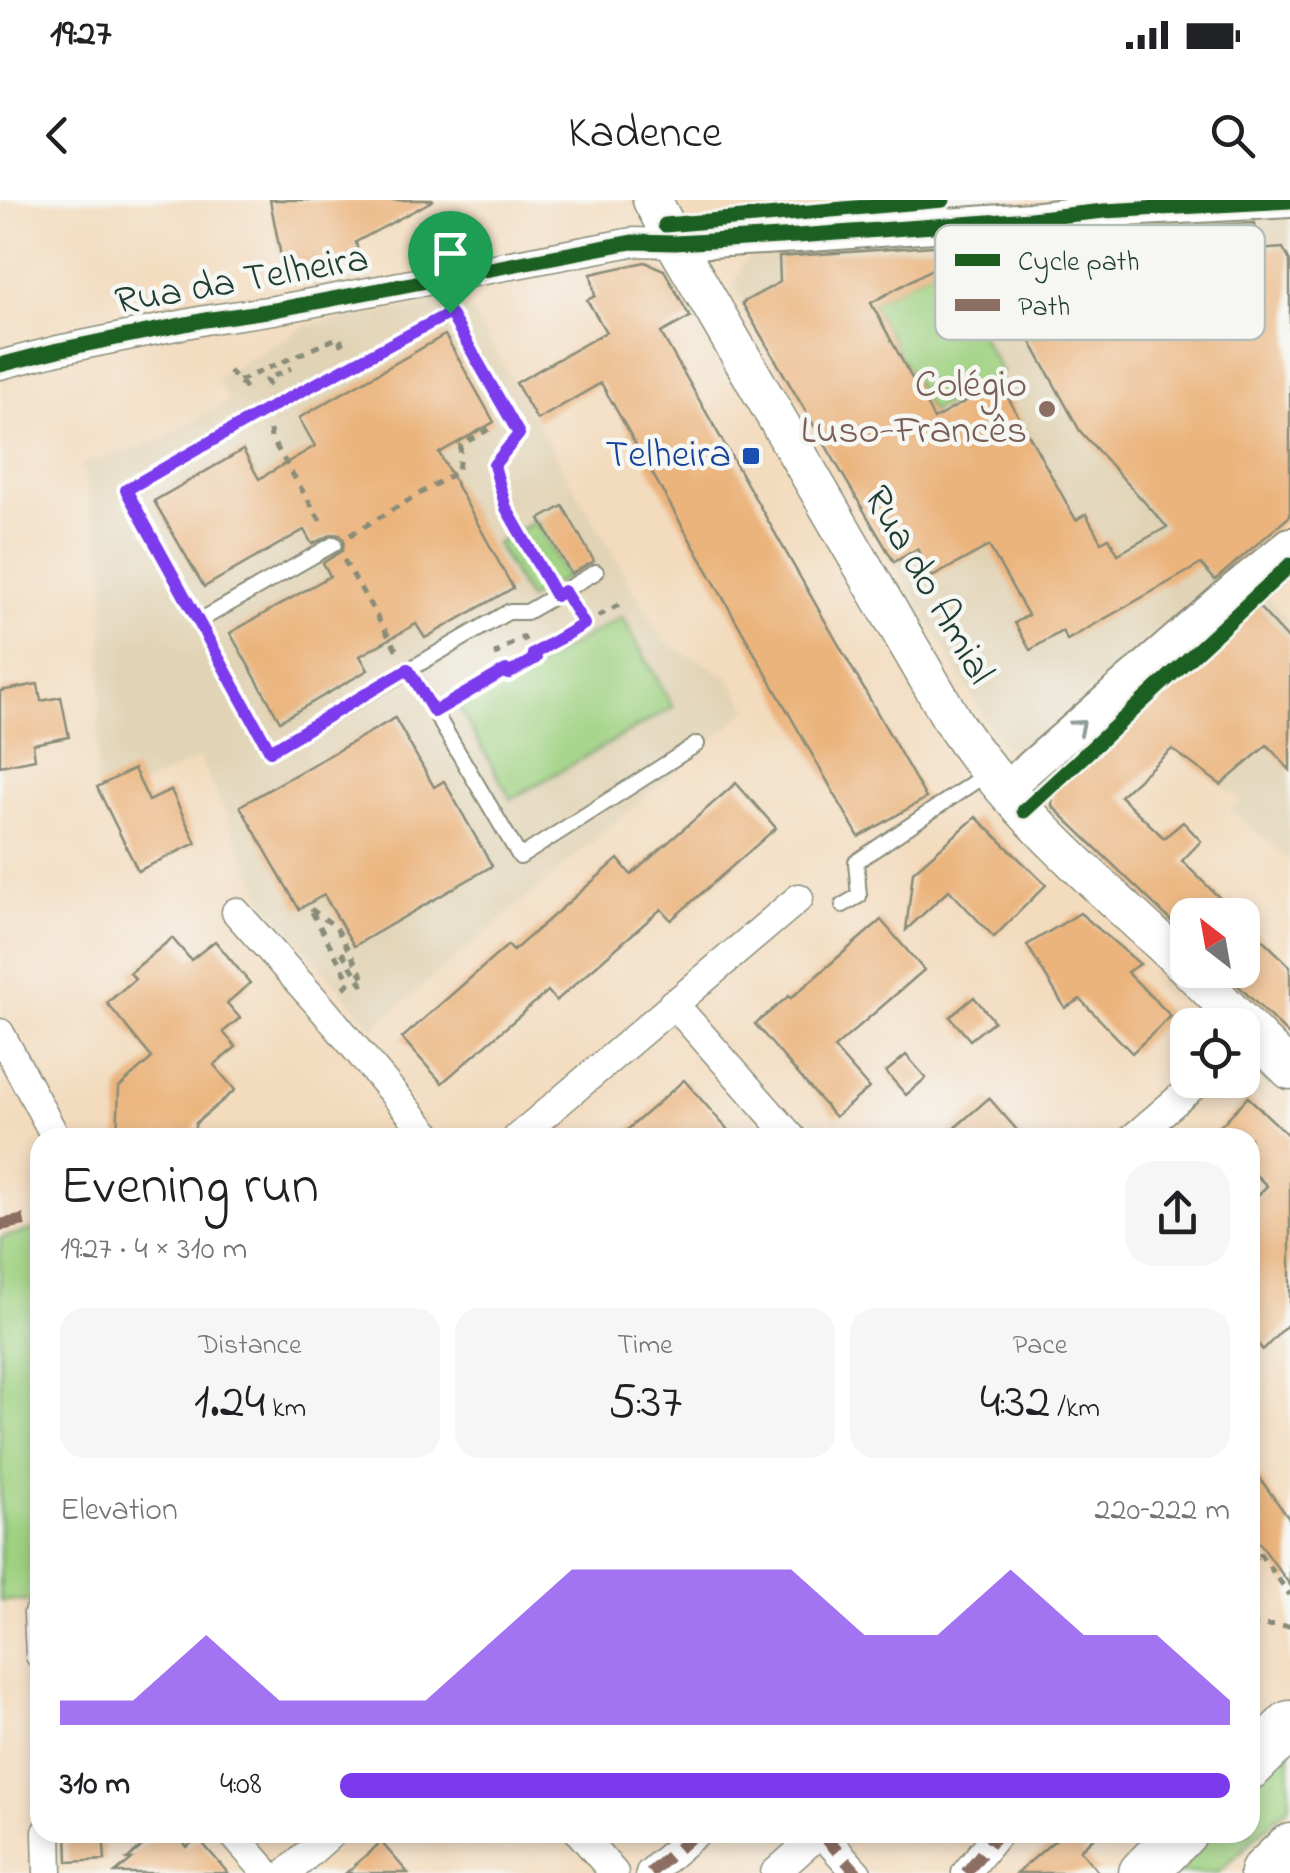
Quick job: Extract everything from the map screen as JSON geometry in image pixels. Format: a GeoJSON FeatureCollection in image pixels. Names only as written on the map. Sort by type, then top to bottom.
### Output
{"type":"FeatureCollection","features":[{"type":"Feature","properties":{"kind":"highway"},"geometry":{"type":"LineString","coordinates":[[1260,1755],[1290,1724]]}},
{"type":"Feature","properties":{"kind":"highway"},"geometry":{"type":"LineString","coordinates":[[1143,1873],[1172,1843]]}},
{"type":"Feature","properties":{"kind":"highway"},"geometry":{"type":"LineString","coordinates":[[1264,1873],[1290,1848]]}},
{"type":"Feature","properties":{"kind":"main road","name":"Rua do Amial"},"geometry":{"type":"LineString","coordinates":[[652,200],[955,725],[1024,811],[1170,951]]}},
{"type":"Feature","properties":{"kind":"main road","name":"Rua do Amial"},"geometry":{"type":"LineString","coordinates":[[1205,988],[1222,1008]]}},
{"type":"Feature","properties":{"kind":"main road","name":"Rua do Amial"},"geometry":{"type":"LineString","coordinates":[[1260,1048],[1290,1070]]}},
{"type":"Feature","properties":{"kind":"street"},"geometry":{"type":"LineString","coordinates":[[948,225],[1104,211],[1290,201]]}},
{"type":"Feature","properties":{"kind":"street"},"geometry":{"type":"LineString","coordinates":[[675,243],[935,226]]}},
{"type":"Feature","properties":{"kind":"street","name":"Rua da Telheira"},"geometry":{"type":"LineString","coordinates":[[0,365],[204,320],[622,244],[675,243]]}},
{"type":"Feature","properties":{"kind":"street"},"geometry":{"type":"LineString","coordinates":[[997,781],[1230,593],[1285,558]]}},
{"type":"Feature","properties":{"kind":"street"},"geometry":{"type":"LineString","coordinates":[[529,1128],[800,898]]}},
{"type":"Feature","properties":{"kind":"street"},"geometry":{"type":"LineString","coordinates":[[236,912],[423,1128]]}},
{"type":"Feature","properties":{"kind":"street"},"geometry":{"type":"LineString","coordinates":[[673,1003],[783,1128]]}},
{"type":"Feature","properties":{"kind":"street"},"geometry":{"type":"LineString","coordinates":[[0,1033],[51,1128]]}},
{"type":"Feature","properties":{"kind":"street"},"geometry":{"type":"LineString","coordinates":[[1144,1128],[1179,1098]]}},
{"type":"Feature","properties":{"kind":"street"},"geometry":{"type":"LineString","coordinates":[[47,1843],[48,1873]]}},
{"type":"Feature","properties":{"kind":"street"},"geometry":{"type":"LineString","coordinates":[[241,1843],[267,1873]]}},
{"type":"Feature","properties":{"kind":"street"},"geometry":{"type":"LineString","coordinates":[[287,1873],[321,1843]]}},
{"type":"Feature","properties":{"kind":"street"},"geometry":{"type":"LineString","coordinates":[[588,1843],[614,1873]]}},
{"type":"Feature","properties":{"kind":"street"},"geometry":{"type":"LineString","coordinates":[[650,1873],[684,1843]]}},
{"type":"Feature","properties":{"kind":"street"},"geometry":{"type":"LineString","coordinates":[[776,1873],[810,1843]]}},
{"type":"Feature","properties":{"kind":"street"},"geometry":{"type":"LineString","coordinates":[[830,1843],[857,1873]]}},
{"type":"Feature","properties":{"kind":"street"},"geometry":{"type":"LineString","coordinates":[[966,1873],[990,1843]]}},
{"type":"Feature","properties":{"kind":"lane"},"geometry":{"type":"LineString","coordinates":[[510,418],[450,313],[266,410],[126,490],[270,751],[508,612],[527,612],[596,572]]}},
{"type":"Feature","properties":{"kind":"lane"},"geometry":{"type":"LineString","coordinates":[[198,620],[334,544]]}},
{"type":"Feature","properties":{"kind":"lane"},"geometry":{"type":"LineString","coordinates":[[408,669],[520,857],[696,744]]}},
{"type":"Feature","properties":{"kind":"lane"},"geometry":{"type":"LineString","coordinates":[[843,906],[858,896],[856,862],[997,781]]}},
{"type":"Feature","properties":{"kind":"path"},"geometry":{"type":"LineString","coordinates":[[228,370],[241,383],[339,337],[342,343],[312,358]]}},
{"type":"Feature","properties":{"kind":"path"},"geometry":{"type":"LineString","coordinates":[[266,410],[272,390],[266,380],[296,366]]}},
{"type":"Feature","properties":{"kind":"path"},"geometry":{"type":"LineString","coordinates":[[334,544],[458,471],[460,445],[510,418],[519,434],[494,465],[506,508],[584,624]]}},
{"type":"Feature","properties":{"kind":"path"},"geometry":{"type":"LineString","coordinates":[[533,654],[622,603]]}},
{"type":"Feature","properties":{"kind":"path"},"geometry":{"type":"LineString","coordinates":[[524,637],[533,654],[536,658],[508,674],[496,652],[524,637]]}},
{"type":"Feature","properties":{"kind":"path"},"geometry":{"type":"LineString","coordinates":[[434,712],[506,670]]}},
{"type":"Feature","properties":{"kind":"path"},"geometry":{"type":"LineString","coordinates":[[311,909],[336,927],[366,982],[362,984],[344,954],[336,955],[311,909]]}},
{"type":"Feature","properties":{"kind":"path"},"geometry":{"type":"LineString","coordinates":[[1261,1555],[1290,1595]]}},
{"type":"Feature","properties":{"kind":"path"},"geometry":{"type":"LineString","coordinates":[[1260,1625],[1290,1626]]}},
{"type":"Feature","properties":{"kind":"shaded area","name":"Colégio Luso-Francês"},"geometry":{"type":"Polygon","coordinates":[[[1290,217],[1290,516],[1020,751],[1001,746],[736,292],[736,279],[744,263],[756,255],[935,242],[935,340],[1265,340],[1265,225],[1178,225],[1290,217]]]}},
{"type":"Feature","properties":{"kind":"shaded area"},"geometry":{"type":"Polygon","coordinates":[[[463,297],[664,641],[727,676],[749,709],[373,1028],[266,902],[200,758],[95,805],[106,577],[82,463],[157,442],[229,401],[216,378],[307,325],[463,297]]]}},
{"type":"Feature","properties":{"kind":"shaded area"},"geometry":{"type":"Polygon","coordinates":[[[1266,597],[1290,622],[1290,860],[1230,810],[1240,800],[1221,785],[1247,762],[1203,674],[1193,662],[1266,597]]]}},
{"type":"Feature","properties":{"kind":"green space"},"geometry":{"type":"Polygon","coordinates":[[[935,267],[935,340],[984,340],[1002,373],[931,412],[871,303],[935,267]]]}},
{"type":"Feature","properties":{"kind":"green space"},"geometry":{"type":"Polygon","coordinates":[[[536,521],[567,577],[528,599],[496,544],[536,521]]]}},
{"type":"Feature","properties":{"kind":"green space"},"geometry":{"type":"Polygon","coordinates":[[[622,617],[673,707],[511,799],[460,709],[622,617]]]}},
{"type":"Feature","properties":{"kind":"green space"},"geometry":{"type":"Polygon","coordinates":[[[30,1230],[30,1600],[0,1601],[0,1238],[30,1230]]]}},
{"type":"Feature","properties":{"kind":"green space"},"geometry":{"type":"Polygon","coordinates":[[[1290,1747],[1290,1805],[1260,1833],[1260,1776],[1290,1747]]]}},
{"type":"Feature","properties":{"kind":"green space"},"geometry":{"type":"Polygon","coordinates":[[[1194,1843],[1250,1843],[1218,1873],[1164,1873],[1194,1843]]]}},
{"type":"Feature","properties":{"kind":"building"},"geometry":{"type":"Polygon","coordinates":[[[270,200],[434,200],[356,242],[361,267],[286,282],[270,200]]]}},
{"type":"Feature","properties":{"kind":"building"},"geometry":{"type":"Polygon","coordinates":[[[935,246],[935,267],[871,303],[934,419],[996,384],[1003,397],[1006,394],[1076,520],[1086,514],[1101,542],[1109,538],[1118,554],[1167,527],[1080,431],[1030,340],[1265,340],[1265,249],[1283,248],[1290,261],[1290,516],[1215,580],[1201,564],[1067,640],[1062,631],[1030,650],[1015,623],[1028,615],[989,546],[932,577],[917,549],[894,562],[742,303],[780,282],[779,257],[935,246]]]}},
{"type":"Feature","properties":{"kind":"building"},"geometry":{"type":"Polygon","coordinates":[[[645,262],[664,270],[690,317],[661,333],[926,798],[859,837],[601,383],[537,420],[516,383],[606,332],[587,300],[595,296],[591,274],[645,262]]]}},
{"type":"Feature","properties":{"kind":"building"},"geometry":{"type":"Polygon","coordinates":[[[445,335],[494,422],[439,453],[513,588],[425,638],[416,624],[360,656],[368,670],[280,721],[230,633],[330,576],[323,563],[343,550],[344,540],[333,534],[312,544],[304,530],[204,587],[154,501],[243,450],[259,479],[315,446],[299,418],[445,335]]]}},
{"type":"Feature","properties":{"kind":"building"},"geometry":{"type":"Polygon","coordinates":[[[563,506],[594,561],[571,574],[540,519],[563,506]]]}},
{"type":"Feature","properties":{"kind":"building"},"geometry":{"type":"Polygon","coordinates":[[[1257,605],[1290,641],[1290,770],[1267,745],[1221,785],[1172,749],[1120,796],[1164,838],[1183,822],[1201,841],[1182,861],[1220,898],[1170,898],[1170,920],[1052,806],[1053,788],[1257,605]]]}},
{"type":"Feature","properties":{"kind":"building"},"geometry":{"type":"Polygon","coordinates":[[[38,684],[41,701],[61,697],[69,737],[33,744],[35,759],[0,766],[0,691],[38,684]]]}},
{"type":"Feature","properties":{"kind":"building"},"geometry":{"type":"Polygon","coordinates":[[[395,718],[434,787],[444,781],[492,866],[354,946],[324,895],[299,909],[240,806],[395,718]]]}},
{"type":"Feature","properties":{"kind":"building"},"geometry":{"type":"Polygon","coordinates":[[[134,769],[149,801],[171,790],[196,843],[138,871],[97,787],[134,769]]]}},
{"type":"Feature","properties":{"kind":"building"},"geometry":{"type":"Polygon","coordinates":[[[736,783],[776,828],[671,920],[661,909],[556,1001],[548,991],[442,1083],[402,1038],[508,945],[513,951],[618,859],[631,875],[736,783]]]}},
{"type":"Feature","properties":{"kind":"building"},"geometry":{"type":"Polygon","coordinates":[[[976,817],[1046,885],[994,937],[949,890],[906,930],[913,872],[976,817]]]}},
{"type":"Feature","properties":{"kind":"building"},"geometry":{"type":"Polygon","coordinates":[[[1080,913],[1140,964],[1127,972],[1170,1017],[1132,1053],[1080,999],[1065,1008],[1027,945],[1080,913]]]}},
{"type":"Feature","properties":{"kind":"building"},"geometry":{"type":"Polygon","coordinates":[[[881,920],[924,970],[834,1048],[869,1088],[835,1117],[755,1024],[881,920]]]}},
{"type":"Feature","properties":{"kind":"building"},"geometry":{"type":"Polygon","coordinates":[[[1260,937],[1290,966],[1290,1036],[1241,988],[1260,988],[1260,937]]]}},
{"type":"Feature","properties":{"kind":"building"},"geometry":{"type":"Polygon","coordinates":[[[172,938],[191,960],[215,941],[250,983],[227,1003],[240,1018],[223,1032],[236,1047],[214,1065],[235,1090],[195,1128],[117,1128],[119,1087],[152,1058],[107,1003],[135,979],[130,973],[172,938]]]}},
{"type":"Feature","properties":{"kind":"building"},"geometry":{"type":"Polygon","coordinates":[[[974,997],[994,1021],[970,1040],[950,1017],[974,997]]]}},
{"type":"Feature","properties":{"kind":"building"},"geometry":{"type":"Polygon","coordinates":[[[906,1055],[926,1078],[906,1095],[886,1072],[906,1055]]]}},
{"type":"Feature","properties":{"kind":"building"},"geometry":{"type":"Polygon","coordinates":[[[684,1080],[726,1128],[629,1128],[684,1080]]]}},
{"type":"Feature","properties":{"kind":"building"},"geometry":{"type":"Polygon","coordinates":[[[989,1098],[1015,1128],[954,1128],[989,1098]]]}},
{"type":"Feature","properties":{"kind":"building"},"geometry":{"type":"Polygon","coordinates":[[[1249,1098],[1290,1137],[1290,1322],[1263,1350],[1260,1193],[1267,1186],[1260,1179],[1260,1128],[1219,1128],[1249,1098]]]}},
{"type":"Feature","properties":{"kind":"building"},"geometry":{"type":"Polygon","coordinates":[[[1260,1479],[1290,1520],[1290,1585],[1260,1544],[1260,1479]]]}},
{"type":"Feature","properties":{"kind":"building"},"geometry":{"type":"Polygon","coordinates":[[[67,1843],[104,1843],[105,1860],[68,1862],[67,1843]]]}},
{"type":"Feature","properties":{"kind":"building"},"geometry":{"type":"Polygon","coordinates":[[[146,1843],[184,1843],[187,1847],[202,1843],[228,1873],[115,1873],[132,1859],[127,1859],[146,1843]]]}},
{"type":"Feature","properties":{"kind":"building"},"geometry":{"type":"Polygon","coordinates":[[[382,1843],[408,1873],[346,1873],[382,1843]]]}},
{"type":"Feature","properties":{"kind":"building"},"geometry":{"type":"Polygon","coordinates":[[[1051,1843],[1088,1843],[1080,1850],[1099,1873],[1017,1873],[1051,1843]]]}},
{"type":"Feature","properties":{"kind":"marked path"},"geometry":{"type":"LineString","coordinates":[[0,1225],[30,1219]]}},
{"type":"Feature","properties":{"kind":"marked path"},"geometry":{"type":"LineString","coordinates":[[650,1873],[684,1843]]}},
{"type":"Feature","properties":{"kind":"marked path"},"geometry":{"type":"LineString","coordinates":[[830,1843],[857,1873]]}},
{"type":"Feature","properties":{"kind":"marked path"},"geometry":{"type":"LineString","coordinates":[[966,1873],[990,1843]]}},
{"type":"Feature","properties":{"kind":"cycle path"},"geometry":{"type":"LineString","coordinates":[[665,225],[943,200]]}},
{"type":"Feature","properties":{"kind":"cycle path"},"geometry":{"type":"LineString","coordinates":[[948,225],[1104,211],[1290,201]]}},
{"type":"Feature","properties":{"kind":"cycle path"},"geometry":{"type":"LineString","coordinates":[[0,365],[205,320],[632,242],[675,243],[935,226]]}},
{"type":"Feature","properties":{"kind":"cycle path"},"geometry":{"type":"LineString","coordinates":[[1024,811],[1290,565]]}},
{"type":"Feature","properties":{"kind":"place","name":"Colégio Luso-Francês"},"geometry":{"type":"Point","coordinates":[1047,409]}},
{"type":"Feature","properties":{"kind":"place","name":"Telheira"},"geometry":{"type":"Point","coordinates":[751,456]}},
{"type":"Feature","properties":{"kind":"route"},"geometry":{"type":"LineString","coordinates":[[450,313],[519,434],[494,465],[506,508],[556,596],[564,591],[584,624],[533,654],[536,658],[508,674],[506,670],[434,712],[408,669],[270,751],[126,490],[266,410],[450,313]]}}]}
